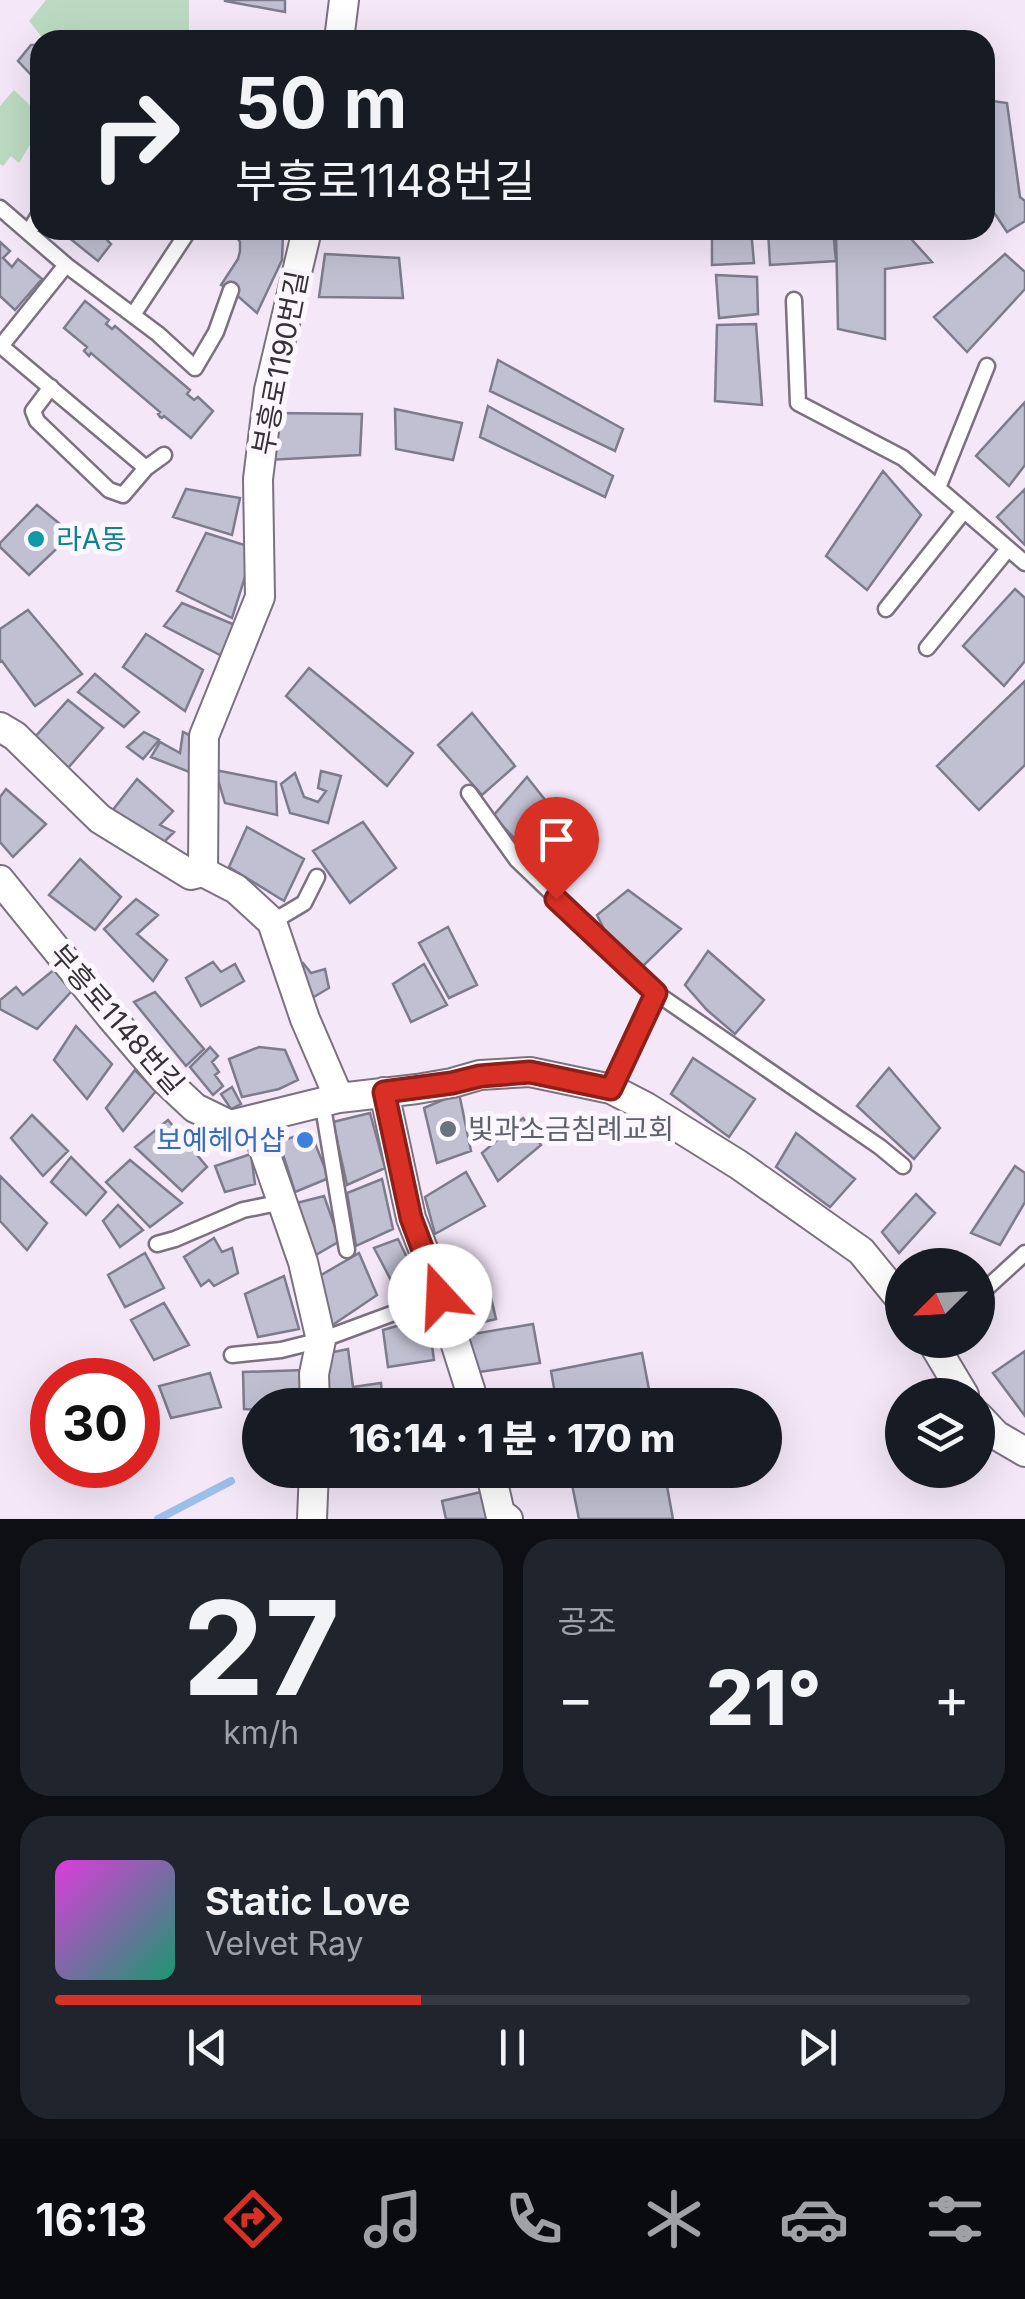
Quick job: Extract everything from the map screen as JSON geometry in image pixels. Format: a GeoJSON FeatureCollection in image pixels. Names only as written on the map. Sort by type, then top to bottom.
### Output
{"type":"FeatureCollection","features":[{"type":"Feature","properties":{"kind":"street"},"geometry":{"type":"LineString","coordinates":[[340,30],[344,0]]}},
{"type":"Feature","properties":{"kind":"street","name":"부흥로1190번길"},"geometry":{"type":"LineString","coordinates":[[203,872],[204,736],[260,598],[258,478],[269,390],[305,240]]}},
{"type":"Feature","properties":{"kind":"street"},"geometry":{"type":"LineString","coordinates":[[0,727],[15,736],[100,819],[191,875],[203,872],[236,890],[272,922],[330,1100]]}},
{"type":"Feature","properties":{"kind":"street","name":"부흥로1148번길"},"geometry":{"type":"LineString","coordinates":[[0,880],[164,1079],[195,1108],[230,1125],[330,1100],[480,1076],[530,1072],[611,1089],[740,1165],[861,1251],[885,1280]]}},
{"type":"Feature","properties":{"kind":"street"},"geometry":{"type":"LineString","coordinates":[[384,1092],[411,1218],[470,1388]]}},
{"type":"Feature","properties":{"kind":"street"},"geometry":{"type":"LineString","coordinates":[[254,1121],[302,1262],[321,1340],[314,1388]]}},
{"type":"Feature","properties":{"kind":"street"},"geometry":{"type":"LineString","coordinates":[[995,1434],[1025,1452]]}},
{"type":"Feature","properties":{"kind":"street"},"geometry":{"type":"LineString","coordinates":[[312,1519],[313,1488]]}},
{"type":"Feature","properties":{"kind":"street"},"geometry":{"type":"LineString","coordinates":[[494,1488],[500,1513],[508,1519]]}},
{"type":"Feature","properties":{"kind":"lane"},"geometry":{"type":"LineString","coordinates":[[0,208],[29,232]]}},
{"type":"Feature","properties":{"kind":"lane"},"geometry":{"type":"LineString","coordinates":[[38,240],[194,368],[216,332],[231,290]]}},
{"type":"Feature","properties":{"kind":"lane"},"geometry":{"type":"LineString","coordinates":[[132,315],[182,240]]}},
{"type":"Feature","properties":{"kind":"lane"},"geometry":{"type":"LineString","coordinates":[[66,265],[0,346],[146,468]]}},
{"type":"Feature","properties":{"kind":"lane"},"geometry":{"type":"LineString","coordinates":[[794,300],[798,404],[902,458],[1025,563]]}},
{"type":"Feature","properties":{"kind":"lane"},"geometry":{"type":"LineString","coordinates":[[938,488],[987,366]]}},
{"type":"Feature","properties":{"kind":"lane"},"geometry":{"type":"LineString","coordinates":[[51,387],[33,411],[36,421],[109,490],[122,495],[164,455]]}},
{"type":"Feature","properties":{"kind":"lane"},"geometry":{"type":"LineString","coordinates":[[886,609],[964,510]]}},
{"type":"Feature","properties":{"kind":"lane"},"geometry":{"type":"LineString","coordinates":[[927,648],[1008,549]]}},
{"type":"Feature","properties":{"kind":"lane"},"geometry":{"type":"LineString","coordinates":[[468,793],[517,860],[656,993],[903,1166]]}},
{"type":"Feature","properties":{"kind":"lane"},"geometry":{"type":"LineString","coordinates":[[272,922],[304,903],[317,877]]}},
{"type":"Feature","properties":{"kind":"lane"},"geometry":{"type":"LineString","coordinates":[[611,1089],[656,993]]}},
{"type":"Feature","properties":{"kind":"lane"},"geometry":{"type":"LineString","coordinates":[[330,1100],[347,1250]]}},
{"type":"Feature","properties":{"kind":"lane"},"geometry":{"type":"LineString","coordinates":[[157,1244],[243,1210],[283,1202]]}},
{"type":"Feature","properties":{"kind":"lane"},"geometry":{"type":"LineString","coordinates":[[995,1280],[1025,1253]]}},
{"type":"Feature","properties":{"kind":"lane"},"geometry":{"type":"LineString","coordinates":[[232,1356],[321,1340],[440,1296]]}},
{"type":"Feature","properties":{"kind":"green space"},"geometry":{"type":"Polygon","coordinates":[[[46,0],[189,0],[189,30],[36,30],[29,21],[46,0]]]}},
{"type":"Feature","properties":{"kind":"green space"},"geometry":{"type":"Polygon","coordinates":[[[14,90],[30,105],[30,145],[19,163],[11,156],[3,166],[0,164],[0,106],[14,90]]]}},
{"type":"Feature","properties":{"kind":"building"},"geometry":{"type":"Polygon","coordinates":[[[285,0],[285,12],[225,1],[285,0]]]}},
{"type":"Feature","properties":{"kind":"building"},"geometry":{"type":"Polygon","coordinates":[[[30,46],[30,74],[18,61],[30,46]]]}},
{"type":"Feature","properties":{"kind":"building"},"geometry":{"type":"Polygon","coordinates":[[[995,101],[1007,103],[1020,197],[1025,201],[1025,221],[1007,232],[995,214],[995,101]]]}},
{"type":"Feature","properties":{"kind":"building"},"geometry":{"type":"Polygon","coordinates":[[[72,240],[107,240],[111,244],[98,261],[72,240]]]}},
{"type":"Feature","properties":{"kind":"building"},"geometry":{"type":"Polygon","coordinates":[[[283,240],[282,260],[257,313],[221,285],[238,259],[240,242],[283,240]]]}},
{"type":"Feature","properties":{"kind":"building"},"geometry":{"type":"Polygon","coordinates":[[[712,240],[752,240],[754,263],[712,265],[712,240]]]}},
{"type":"Feature","properties":{"kind":"building"},"geometry":{"type":"Polygon","coordinates":[[[769,240],[834,240],[836,261],[770,265],[769,240]]]}},
{"type":"Feature","properties":{"kind":"building"},"geometry":{"type":"Polygon","coordinates":[[[836,240],[912,240],[932,262],[885,269],[885,339],[838,329],[836,240]]]}},
{"type":"Feature","properties":{"kind":"building"},"geometry":{"type":"Polygon","coordinates":[[[0,242],[10,251],[3,258],[12,267],[18,259],[42,279],[15,310],[0,296],[0,242]]]}},
{"type":"Feature","properties":{"kind":"building"},"geometry":{"type":"Polygon","coordinates":[[[325,254],[399,258],[403,298],[319,297],[325,254]]]}},
{"type":"Feature","properties":{"kind":"building"},"geometry":{"type":"Polygon","coordinates":[[[1005,254],[1025,272],[1025,289],[967,352],[934,317],[1005,254]]]}},
{"type":"Feature","properties":{"kind":"building"},"geometry":{"type":"Polygon","coordinates":[[[716,275],[757,277],[758,314],[719,318],[716,275]]]}},
{"type":"Feature","properties":{"kind":"building"},"geometry":{"type":"Polygon","coordinates":[[[85,301],[109,320],[106,324],[112,329],[115,326],[190,390],[187,394],[194,400],[198,397],[213,411],[191,438],[164,416],[160,417],[160,412],[91,353],[89,356],[84,351],[87,347],[64,328],[85,301]]]}},
{"type":"Feature","properties":{"kind":"building"},"geometry":{"type":"Polygon","coordinates":[[[756,324],[762,405],[715,401],[717,325],[756,324]]]}},
{"type":"Feature","properties":{"kind":"building"},"geometry":{"type":"Polygon","coordinates":[[[498,360],[623,429],[615,451],[490,391],[498,360]]]}},
{"type":"Feature","properties":{"kind":"building"},"geometry":{"type":"Polygon","coordinates":[[[1025,402],[1025,465],[1009,486],[976,456],[1025,402]]]}},
{"type":"Feature","properties":{"kind":"building"},"geometry":{"type":"Polygon","coordinates":[[[488,406],[613,476],[605,497],[480,437],[488,406]]]}},
{"type":"Feature","properties":{"kind":"building"},"geometry":{"type":"Polygon","coordinates":[[[395,409],[462,423],[453,460],[396,449],[395,409]]]}},
{"type":"Feature","properties":{"kind":"building"},"geometry":{"type":"Polygon","coordinates":[[[274,413],[362,414],[360,455],[268,460],[274,413]]]}},
{"type":"Feature","properties":{"kind":"building"},"geometry":{"type":"Polygon","coordinates":[[[883,471],[921,515],[867,590],[826,556],[883,471]]]}},
{"type":"Feature","properties":{"kind":"building"},"geometry":{"type":"Polygon","coordinates":[[[186,489],[240,498],[232,535],[173,517],[186,489]]]}},
{"type":"Feature","properties":{"kind":"building"},"geometry":{"type":"Polygon","coordinates":[[[1025,489],[1025,545],[997,517],[1025,489]]]}},
{"type":"Feature","properties":{"kind":"building","name":"라A동"},"geometry":{"type":"Polygon","coordinates":[[[37,505],[72,534],[29,575],[0,543],[37,505]]]}},
{"type":"Feature","properties":{"kind":"building"},"geometry":{"type":"Polygon","coordinates":[[[206,533],[254,548],[232,618],[177,591],[206,533]]]}},
{"type":"Feature","properties":{"kind":"building"},"geometry":{"type":"Polygon","coordinates":[[[1015,589],[1025,598],[1025,661],[1004,686],[963,646],[1015,589]]]}},
{"type":"Feature","properties":{"kind":"building"},"geometry":{"type":"Polygon","coordinates":[[[182,603],[235,625],[222,656],[164,626],[182,603]]]}},
{"type":"Feature","properties":{"kind":"building"},"geometry":{"type":"Polygon","coordinates":[[[28,610],[82,674],[35,706],[0,662],[0,629],[28,610]]]}},
{"type":"Feature","properties":{"kind":"building"},"geometry":{"type":"Polygon","coordinates":[[[146,634],[203,670],[185,711],[123,667],[146,634]]]}},
{"type":"Feature","properties":{"kind":"building"},"geometry":{"type":"Polygon","coordinates":[[[309,668],[413,753],[387,786],[286,696],[309,668]]]}},
{"type":"Feature","properties":{"kind":"building"},"geometry":{"type":"Polygon","coordinates":[[[95,674],[139,712],[124,727],[78,692],[95,674]]]}},
{"type":"Feature","properties":{"kind":"building"},"geometry":{"type":"Polygon","coordinates":[[[1025,681],[1025,765],[979,810],[937,766],[1025,681]]]}},
{"type":"Feature","properties":{"kind":"building"},"geometry":{"type":"Polygon","coordinates":[[[68,700],[103,728],[68,768],[35,737],[68,700]]]}},
{"type":"Feature","properties":{"kind":"building"},"geometry":{"type":"Polygon","coordinates":[[[472,713],[515,766],[482,795],[438,745],[472,713]]]}},
{"type":"Feature","properties":{"kind":"building"},"geometry":{"type":"Polygon","coordinates":[[[144,732],[159,740],[143,759],[127,747],[144,732]]]}},
{"type":"Feature","properties":{"kind":"building"},"geometry":{"type":"Polygon","coordinates":[[[183,732],[198,739],[192,773],[151,757],[160,742],[180,753],[183,732]]]}},
{"type":"Feature","properties":{"kind":"building"},"geometry":{"type":"Polygon","coordinates":[[[215,770],[276,782],[277,815],[225,803],[215,770]]]}},
{"type":"Feature","properties":{"kind":"building"},"geometry":{"type":"Polygon","coordinates":[[[321,771],[341,776],[328,823],[290,813],[281,784],[295,773],[304,797],[318,802],[326,791],[318,788],[321,771]]]}},
{"type":"Feature","properties":{"kind":"building"},"geometry":{"type":"Polygon","coordinates":[[[527,777],[576,839],[544,869],[493,816],[527,777]]]}},
{"type":"Feature","properties":{"kind":"building"},"geometry":{"type":"Polygon","coordinates":[[[137,779],[173,811],[160,825],[174,832],[160,846],[112,811],[137,779]]]}},
{"type":"Feature","properties":{"kind":"building"},"geometry":{"type":"Polygon","coordinates":[[[6,789],[46,824],[13,857],[0,842],[0,797],[6,789]]]}},
{"type":"Feature","properties":{"kind":"building"},"geometry":{"type":"Polygon","coordinates":[[[363,822],[396,868],[350,903],[313,851],[363,822]]]}},
{"type":"Feature","properties":{"kind":"building"},"geometry":{"type":"Polygon","coordinates":[[[247,827],[304,859],[284,901],[229,867],[247,827]]]}},
{"type":"Feature","properties":{"kind":"building"},"geometry":{"type":"Polygon","coordinates":[[[80,859],[121,897],[95,930],[49,895],[80,859]]]}},
{"type":"Feature","properties":{"kind":"building"},"geometry":{"type":"Polygon","coordinates":[[[628,890],[681,929],[642,967],[608,937],[597,915],[628,890]]]}},
{"type":"Feature","properties":{"kind":"building"},"geometry":{"type":"Polygon","coordinates":[[[136,899],[158,915],[137,934],[167,960],[153,981],[104,929],[136,899]]]}},
{"type":"Feature","properties":{"kind":"building"},"geometry":{"type":"Polygon","coordinates":[[[448,927],[477,985],[449,998],[419,943],[448,927]]]}},
{"type":"Feature","properties":{"kind":"building"},"geometry":{"type":"Polygon","coordinates":[[[708,951],[764,1000],[735,1034],[685,985],[708,951]]]}},
{"type":"Feature","properties":{"kind":"building"},"geometry":{"type":"Polygon","coordinates":[[[213,962],[221,972],[235,964],[244,981],[201,1006],[186,978],[213,962]]]}},
{"type":"Feature","properties":{"kind":"building"},"geometry":{"type":"Polygon","coordinates":[[[303,963],[311,973],[325,969],[329,988],[307,1001],[292,968],[303,963]]]}},
{"type":"Feature","properties":{"kind":"building"},"geometry":{"type":"Polygon","coordinates":[[[61,964],[80,982],[37,1029],[0,1009],[0,1000],[16,987],[23,995],[61,964]]]}},
{"type":"Feature","properties":{"kind":"building"},"geometry":{"type":"Polygon","coordinates":[[[424,964],[447,1005],[411,1022],[393,984],[424,964]]]}},
{"type":"Feature","properties":{"kind":"building"},"geometry":{"type":"Polygon","coordinates":[[[155,992],[204,1049],[186,1066],[134,1002],[155,992]]]}},
{"type":"Feature","properties":{"kind":"building"},"geometry":{"type":"Polygon","coordinates":[[[76,1026],[112,1064],[87,1099],[54,1060],[76,1026]]]}},
{"type":"Feature","properties":{"kind":"building"},"geometry":{"type":"Polygon","coordinates":[[[210,1047],[218,1056],[212,1062],[223,1086],[213,1095],[190,1067],[210,1047]]]}},
{"type":"Feature","properties":{"kind":"building"},"geometry":{"type":"Polygon","coordinates":[[[259,1047],[285,1050],[298,1080],[279,1089],[242,1097],[229,1059],[259,1047]]]}},
{"type":"Feature","properties":{"kind":"building"},"geometry":{"type":"Polygon","coordinates":[[[693,1058],[755,1099],[729,1137],[671,1094],[693,1058]]]}},
{"type":"Feature","properties":{"kind":"building"},"geometry":{"type":"Polygon","coordinates":[[[889,1068],[940,1128],[914,1159],[857,1106],[889,1068]]]}},
{"type":"Feature","properties":{"kind":"building"},"geometry":{"type":"Polygon","coordinates":[[[135,1070],[156,1091],[123,1131],[106,1108],[135,1070]]]}},
{"type":"Feature","properties":{"kind":"building"},"geometry":{"type":"Polygon","coordinates":[[[232,1087],[241,1104],[231,1109],[221,1094],[232,1087]]]}},
{"type":"Feature","properties":{"kind":"building","name":"빛과소금침례교회"},"geometry":{"type":"Polygon","coordinates":[[[459,1093],[471,1151],[437,1163],[424,1108],[459,1093]]]}},
{"type":"Feature","properties":{"kind":"building"},"geometry":{"type":"Polygon","coordinates":[[[370,1113],[385,1168],[347,1185],[333,1122],[370,1113]]]}},
{"type":"Feature","properties":{"kind":"building"},"geometry":{"type":"Polygon","coordinates":[[[32,1115],[68,1151],[43,1176],[11,1138],[32,1115]]]}},
{"type":"Feature","properties":{"kind":"building"},"geometry":{"type":"Polygon","coordinates":[[[523,1118],[541,1145],[498,1181],[482,1153],[523,1118]]]}},
{"type":"Feature","properties":{"kind":"building"},"geometry":{"type":"Polygon","coordinates":[[[168,1120],[207,1167],[182,1191],[135,1147],[168,1120]]]}},
{"type":"Feature","properties":{"kind":"building"},"geometry":{"type":"Polygon","coordinates":[[[310,1131],[329,1178],[295,1192],[279,1142],[310,1131]]]}},
{"type":"Feature","properties":{"kind":"building"},"geometry":{"type":"Polygon","coordinates":[[[796,1133],[855,1179],[830,1207],[776,1167],[796,1133]]]}},
{"type":"Feature","properties":{"kind":"building"},"geometry":{"type":"Polygon","coordinates":[[[251,1154],[255,1184],[225,1192],[215,1166],[251,1154]]]}},
{"type":"Feature","properties":{"kind":"building"},"geometry":{"type":"Polygon","coordinates":[[[71,1157],[106,1192],[86,1215],[51,1182],[71,1157]]]}},
{"type":"Feature","properties":{"kind":"building"},"geometry":{"type":"Polygon","coordinates":[[[130,1160],[182,1203],[150,1227],[106,1182],[130,1160]]]}},
{"type":"Feature","properties":{"kind":"building"},"geometry":{"type":"Polygon","coordinates":[[[1015,1166],[1025,1173],[1025,1202],[1000,1245],[971,1233],[1015,1166]]]}},
{"type":"Feature","properties":{"kind":"building"},"geometry":{"type":"Polygon","coordinates":[[[466,1172],[485,1206],[435,1234],[425,1197],[466,1172]]]}},
{"type":"Feature","properties":{"kind":"building"},"geometry":{"type":"Polygon","coordinates":[[[0,1176],[47,1223],[27,1250],[0,1221],[0,1176]]]}},
{"type":"Feature","properties":{"kind":"building"},"geometry":{"type":"Polygon","coordinates":[[[382,1179],[393,1229],[356,1246],[347,1193],[382,1179]]]}},
{"type":"Feature","properties":{"kind":"building"},"geometry":{"type":"Polygon","coordinates":[[[916,1194],[935,1213],[904,1248],[895,1248],[882,1232],[916,1194]]]}},
{"type":"Feature","properties":{"kind":"building"},"geometry":{"type":"Polygon","coordinates":[[[324,1196],[340,1241],[307,1260],[293,1204],[324,1196]]]}},
{"type":"Feature","properties":{"kind":"building"},"geometry":{"type":"Polygon","coordinates":[[[118,1205],[143,1230],[120,1247],[103,1221],[118,1205]]]}},
{"type":"Feature","properties":{"kind":"building"},"geometry":{"type":"Polygon","coordinates":[[[214,1238],[222,1252],[232,1248],[238,1273],[214,1286],[209,1280],[201,1286],[184,1257],[214,1238]]]}},
{"type":"Feature","properties":{"kind":"building"},"geometry":{"type":"Polygon","coordinates":[[[398,1239],[416,1276],[394,1286],[374,1248],[398,1239]]]}},
{"type":"Feature","properties":{"kind":"building"},"geometry":{"type":"Polygon","coordinates":[[[145,1253],[164,1288],[125,1307],[108,1275],[145,1253]]]}},
{"type":"Feature","properties":{"kind":"building"},"geometry":{"type":"Polygon","coordinates":[[[359,1253],[377,1295],[331,1326],[316,1278],[359,1253]]]}},
{"type":"Feature","properties":{"kind":"building"},"geometry":{"type":"Polygon","coordinates":[[[485,1272],[496,1319],[462,1327],[448,1281],[485,1272]]]}},
{"type":"Feature","properties":{"kind":"building"},"geometry":{"type":"Polygon","coordinates":[[[284,1276],[299,1329],[258,1337],[245,1294],[284,1276]]]}},
{"type":"Feature","properties":{"kind":"building"},"geometry":{"type":"Polygon","coordinates":[[[164,1303],[189,1345],[153,1358],[131,1320],[164,1303]]]}},
{"type":"Feature","properties":{"kind":"building"},"geometry":{"type":"Polygon","coordinates":[[[428,1317],[434,1360],[388,1367],[383,1330],[428,1317]]]}},
{"type":"Feature","properties":{"kind":"building"},"geometry":{"type":"Polygon","coordinates":[[[533,1324],[540,1363],[472,1373],[467,1335],[533,1324]]]}},
{"type":"Feature","properties":{"kind":"building"},"geometry":{"type":"Polygon","coordinates":[[[348,1349],[353,1387],[381,1383],[381,1388],[329,1388],[324,1354],[348,1349]]]}},
{"type":"Feature","properties":{"kind":"building"},"geometry":{"type":"Polygon","coordinates":[[[1025,1351],[1025,1416],[993,1373],[1025,1351]]]}},
{"type":"Feature","properties":{"kind":"building"},"geometry":{"type":"Polygon","coordinates":[[[642,1353],[649,1388],[554,1388],[551,1371],[642,1353]]]}},
{"type":"Feature","properties":{"kind":"building"},"geometry":{"type":"Polygon","coordinates":[[[303,1370],[300,1388],[243,1388],[243,1372],[303,1370]]]}},
{"type":"Feature","properties":{"kind":"building"},"geometry":{"type":"Polygon","coordinates":[[[210,1373],[221,1407],[171,1418],[160,1386],[210,1373]]]}},
{"type":"Feature","properties":{"kind":"building"},"geometry":{"type":"Polygon","coordinates":[[[573,1488],[667,1488],[673,1519],[579,1519],[573,1488]]]}},
{"type":"Feature","properties":{"kind":"building"},"geometry":{"type":"Polygon","coordinates":[[[481,1492],[492,1519],[446,1519],[442,1501],[481,1492]]]}},
{"type":"Feature","properties":{"kind":"waterway"},"geometry":{"type":"LineString","coordinates":[[158,1519],[231,1481]]}},
{"type":"Feature","properties":{"kind":"place","name":"라A동"},"geometry":{"type":"Point","coordinates":[36,539]}},
{"type":"Feature","properties":{"kind":"place","name":"빛과소금침례교회"},"geometry":{"type":"Point","coordinates":[448,1129]}},
{"type":"Feature","properties":{"kind":"place","name":"보예헤어샵"},"geometry":{"type":"Point","coordinates":[305,1140]}},
{"type":"Feature","properties":{"kind":"route"},"geometry":{"type":"LineString","coordinates":[[440,1296],[411,1218],[384,1092],[530,1072],[611,1089],[656,993],[556,899]]}}]}
